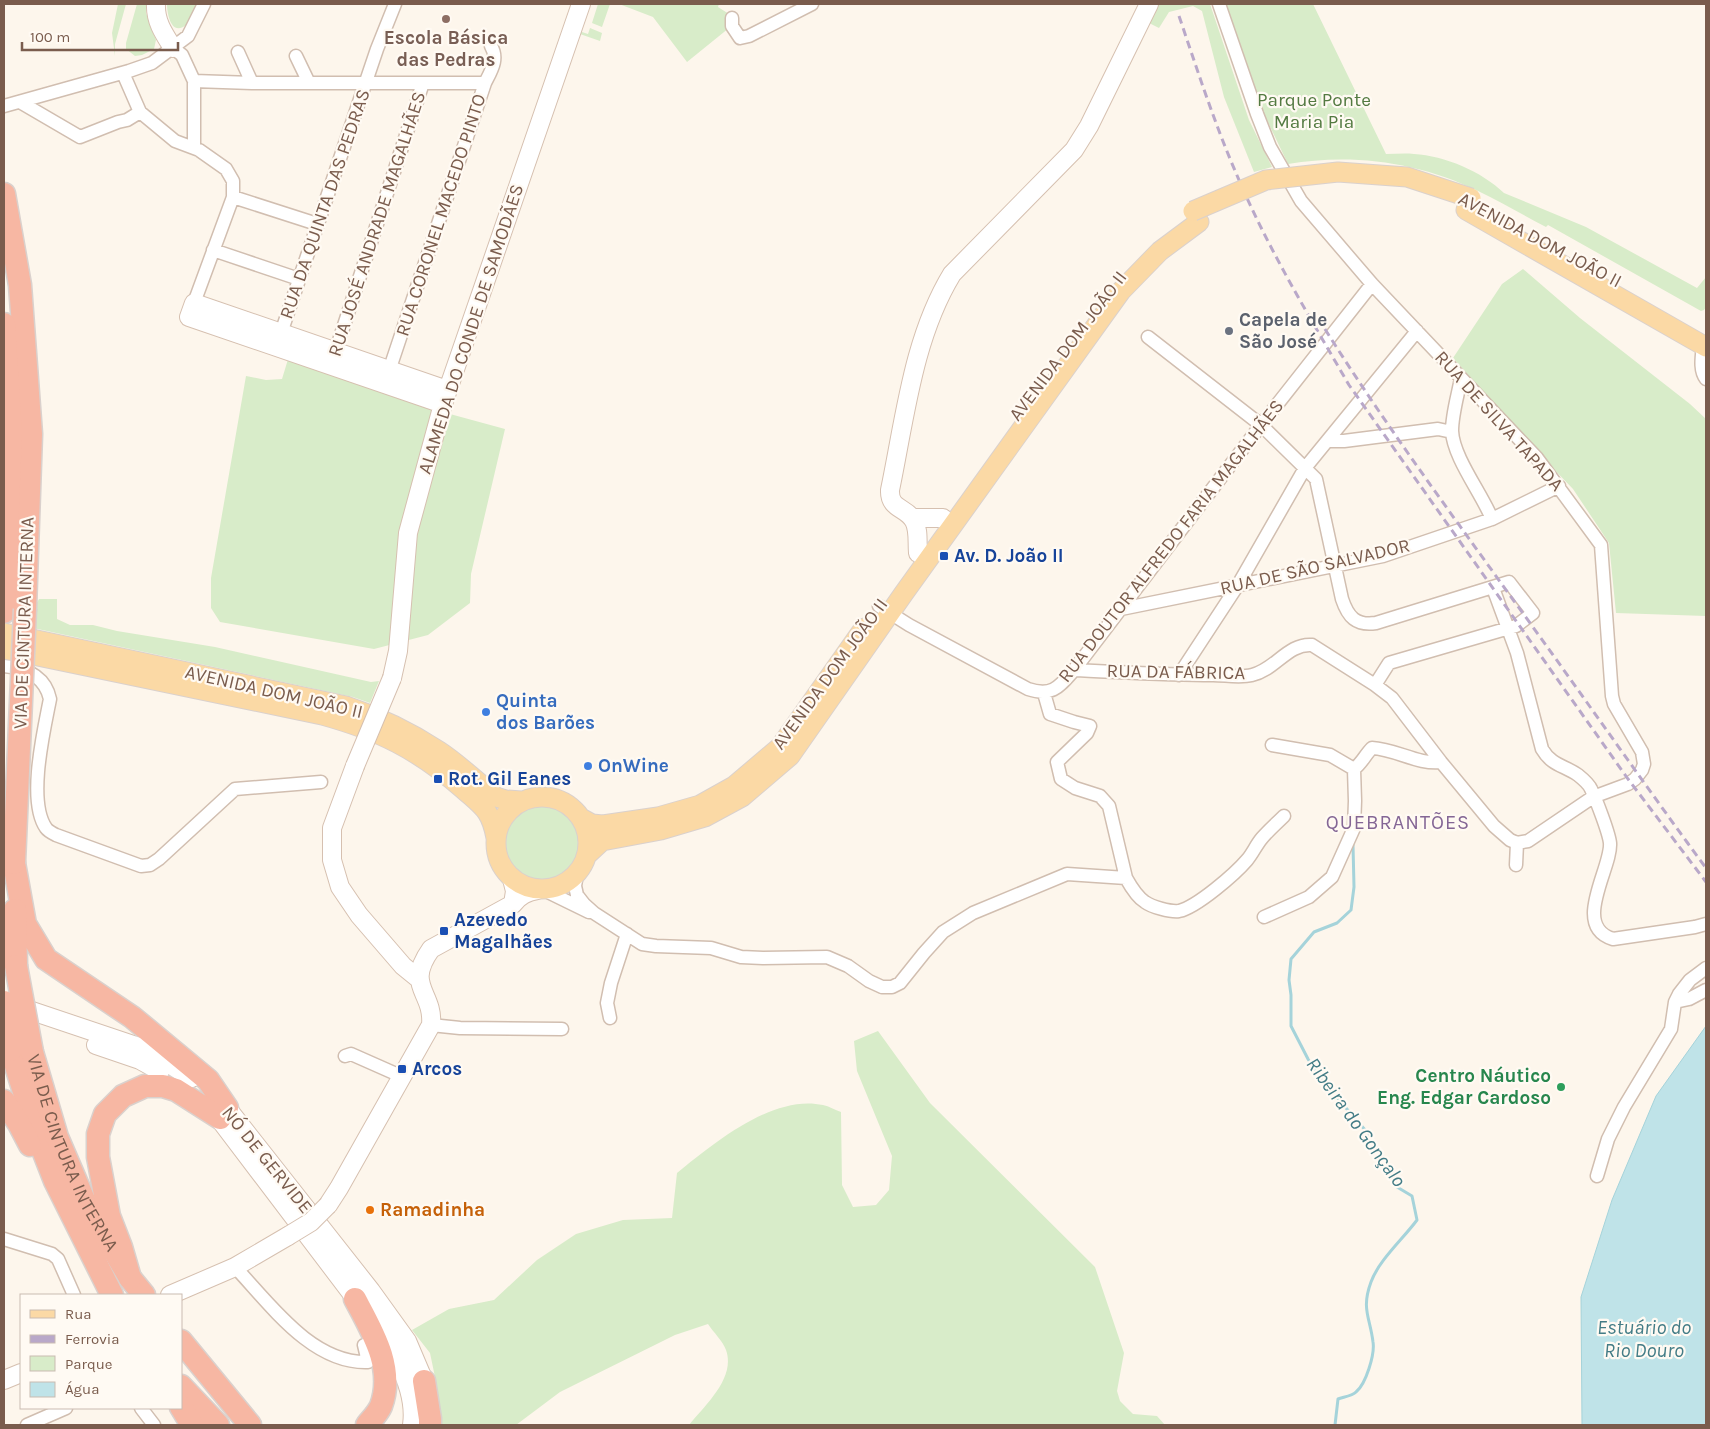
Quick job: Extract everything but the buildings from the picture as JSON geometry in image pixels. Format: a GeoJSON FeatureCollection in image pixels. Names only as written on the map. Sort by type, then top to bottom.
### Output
{"type":"FeatureCollection","features":[{"type":"Feature","properties":{"kind":"highway","name":"VIA DE CINTURA INTERNA"},"geometry":{"type":"LineString","coordinates":[[4,194],[20,285],[31,434],[11,610]]}},
{"type":"Feature","properties":{"kind":"highway","name":"VIA DE CINTURA INTERNA"},"geometry":{"type":"LineString","coordinates":[[4,324],[11,434],[14,863],[16,966],[22,1051],[39,1140],[55,1181],[112,1294]]}},
{"type":"Feature","properties":{"kind":"highway"},"geometry":{"type":"LineString","coordinates":[[14,863],[25,924],[46,959],[132,1017],[208,1080],[224,1113]]}},
{"type":"Feature","properties":{"kind":"highway","name":"VIA DE CINTURA INTERNA"},"geometry":{"type":"LineString","coordinates":[[4,1002],[57,1138],[84,1200],[137,1287]]}},
{"type":"Feature","properties":{"kind":"highway"},"geometry":{"type":"LineString","coordinates":[[137,1287],[109,1216],[98,1157],[98,1134],[105,1114],[123,1096],[145,1086],[164,1086],[176,1090],[224,1113]]}},
{"type":"Feature","properties":{"kind":"highway"},"geometry":{"type":"LineString","coordinates":[[4,1102],[19,1124],[37,1158],[55,1181]]}},
{"type":"Feature","properties":{"kind":"highway"},"geometry":{"type":"LineString","coordinates":[[355,1299],[382,1354],[384,1369],[385,1384],[380,1407],[367,1425]]}},
{"type":"Feature","properties":{"kind":"highway"},"geometry":{"type":"LineString","coordinates":[[182,1342],[249,1424]]}},
{"type":"Feature","properties":{"kind":"highway"},"geometry":{"type":"LineString","coordinates":[[424,1381],[430,1425]]}},
{"type":"Feature","properties":{"kind":"highway"},"geometry":{"type":"LineString","coordinates":[[182,1387],[218,1425]]}},
{"type":"Feature","properties":{"kind":"highway"},"geometry":{"type":"LineString","coordinates":[[182,1409],[192,1425]]}},
{"type":"Feature","properties":{"kind":"main road","name":"AVENIDA DOM JOÃO II"},"geometry":{"type":"LineString","coordinates":[[588,854],[602,841],[661,830],[705,817],[742,797],[790,756],[885,610],[918,553],[1111,283],[1152,242],[1196,216],[1270,192],[1339,185],[1404,190],[1469,204],[1705,341]]}},
{"type":"Feature","properties":{"kind":"main road","name":"AVENIDA DOM JOÃO II"},"geometry":{"type":"LineString","coordinates":[[582,818],[592,824],[603,825],[658,817],[700,805],[734,786],[780,747],[885,610],[1121,291],[1196,216]]}},
{"type":"Feature","properties":{"kind":"main road","name":"AVENIDA DOM JOÃO II"},"geometry":{"type":"LineString","coordinates":[[4,633],[346,706],[378,718],[418,738],[440,752],[496,797],[522,801]]}},
{"type":"Feature","properties":{"kind":"main road","name":"AVENIDA DOM JOÃO II"},"geometry":{"type":"LineString","coordinates":[[4,649],[322,716],[360,726],[396,742],[426,759],[442,771],[488,812],[493,821],[496,838]]}},
{"type":"Feature","properties":{"kind":"main road"},"geometry":{"type":"LineString","coordinates":[[536,797],[551,797],[565,802],[582,818],[588,835],[588,854],[578,874],[562,885],[541,890],[524,886],[512,878],[502,867],[497,853],[496,838],[499,826],[504,816],[522,801],[536,797]]}},
{"type":"Feature","properties":{"kind":"street"},"geometry":{"type":"LineString","coordinates":[[156,4],[160,27],[173,48],[182,55],[194,81],[194,148]]}},
{"type":"Feature","properties":{"kind":"street"},"geometry":{"type":"LineString","coordinates":[[4,106],[123,73],[152,63],[188,36],[204,4]]}},
{"type":"Feature","properties":{"kind":"street","name":"RUA DA QUINTA DAS PEDRAS"},"geometry":{"type":"LineString","coordinates":[[279,340],[317,224],[395,4]]}},
{"type":"Feature","properties":{"kind":"street","name":"ALAMEDA DO CONDE DE SAMODÃES"},"geometry":{"type":"LineString","coordinates":[[418,979],[403,966],[359,915],[340,887],[332,860],[332,828],[355,766],[392,678],[398,651],[408,533],[445,397],[581,4]]}},
{"type":"Feature","properties":{"kind":"street"},"geometry":{"type":"LineString","coordinates":[[732,18],[732,26],[740,38],[749,36],[812,4]]}},
{"type":"Feature","properties":{"kind":"street"},"geometry":{"type":"LineString","coordinates":[[918,553],[917,528],[913,518],[893,503],[890,497],[890,490],[914,376],[939,296],[952,274],[1074,150],[1089,126],[1149,4]]}},
{"type":"Feature","properties":{"kind":"street","name":"RUA DE SILVA TAPADA"},"geometry":{"type":"LineString","coordinates":[[1220,4],[1257,114],[1274,154],[1301,201],[1372,284],[1537,458],[1601,545],[1612,696],[1614,704],[1642,752],[1644,764],[1635,779],[1628,784],[1594,798]]}},
{"type":"Feature","properties":{"kind":"street","name":"RUA CORONEL MACEDO PINTO"},"geometry":{"type":"LineString","coordinates":[[387,377],[485,83],[495,62],[495,52],[491,46]]}},
{"type":"Feature","properties":{"kind":"street"},"geometry":{"type":"LineString","coordinates":[[238,52],[252,83]]}},
{"type":"Feature","properties":{"kind":"street"},"geometry":{"type":"LineString","coordinates":[[296,56],[309,83]]}},
{"type":"Feature","properties":{"kind":"street"},"geometry":{"type":"LineString","coordinates":[[123,73],[140,112],[175,141],[194,148],[226,169],[233,181],[233,196],[192,310],[445,397]]}},
{"type":"Feature","properties":{"kind":"street"},"geometry":{"type":"LineString","coordinates":[[194,81],[252,83],[485,83]]}},
{"type":"Feature","properties":{"kind":"street","name":"RUA JOSÉ ANDRADE MAGALHÃES"},"geometry":{"type":"LineString","coordinates":[[333,359],[423,83]]}},
{"type":"Feature","properties":{"kind":"street"},"geometry":{"type":"LineString","coordinates":[[20,102],[80,137],[127,120],[140,112]]}},
{"type":"Feature","properties":{"kind":"street"},"geometry":{"type":"LineString","coordinates":[[233,196],[317,224]]}},
{"type":"Feature","properties":{"kind":"street"},"geometry":{"type":"LineString","coordinates":[[212,250],[299,279]]}},
{"type":"Feature","properties":{"kind":"street","name":"RUA DOUTOR ALFREDO FARIA MAGALHÃES"},"geometry":{"type":"LineString","coordinates":[[885,610],[1028,689],[1044,693],[1056,689],[1074,670],[1261,425],[1372,284]]}},
{"type":"Feature","properties":{"kind":"street"},"geometry":{"type":"LineString","coordinates":[[1180,675],[1238,585],[1305,468],[1417,332]]}},
{"type":"Feature","properties":{"kind":"street"},"geometry":{"type":"LineString","coordinates":[[1148,337],[1261,425],[1316,478],[1346,610],[1358,622],[1366,625],[1376,623],[1510,582],[1532,614],[1516,626],[1389,663],[1375,685]]}},
{"type":"Feature","properties":{"kind":"street"},"geometry":{"type":"LineString","coordinates":[[1705,341],[1702,363],[1706,379]]}},
{"type":"Feature","properties":{"kind":"street"},"geometry":{"type":"LineString","coordinates":[[1461,378],[1452,432],[1456,451],[1492,519]]}},
{"type":"Feature","properties":{"kind":"street"},"geometry":{"type":"LineString","coordinates":[[1327,441],[1344,441],[1438,429],[1452,432]]}},
{"type":"Feature","properties":{"kind":"street","name":"RUA DE SÃO SALVADOR"},"geometry":{"type":"LineString","coordinates":[[1121,609],[1384,556],[1492,519],[1559,486]]}},
{"type":"Feature","properties":{"kind":"street"},"geometry":{"type":"LineString","coordinates":[[913,518],[943,518]]}},
{"type":"Feature","properties":{"kind":"street"},"geometry":{"type":"LineString","coordinates":[[1493,588],[1517,653],[1542,749],[1554,763],[1577,774],[1586,782],[1591,789],[1610,842],[1610,852],[1597,890],[1595,905],[1595,915],[1600,931],[1613,939],[1706,924]]}},
{"type":"Feature","properties":{"kind":"street","name":"RUA DA FÁBRICA"},"geometry":{"type":"LineString","coordinates":[[1074,670],[1180,675],[1252,675],[1294,648],[1304,644],[1312,645],[1392,698],[1441,762],[1494,826],[1516,843]]}},
{"type":"Feature","properties":{"kind":"street"},"geometry":{"type":"LineString","coordinates":[[4,666],[14,667],[30,673],[43,680],[48,689],[50,699],[38,765],[37,789],[41,818],[47,830],[132,863],[141,866],[150,865],[159,859],[235,789],[321,782]]}},
{"type":"Feature","properties":{"kind":"street"},"geometry":{"type":"LineString","coordinates":[[1044,693],[1050,714],[1090,726],[1087,733],[1057,762],[1060,779],[1075,788],[1100,796],[1109,806],[1126,878],[1136,893],[1146,903],[1178,911],[1207,895],[1239,869],[1264,835],[1284,816]]}},
{"type":"Feature","properties":{"kind":"street"},"geometry":{"type":"LineString","coordinates":[[1272,745],[1330,755],[1354,769]]}},
{"type":"Feature","properties":{"kind":"street"},"geometry":{"type":"LineString","coordinates":[[1354,769],[1361,764],[1372,748],[1385,748],[1430,763],[1441,762]]}},
{"type":"Feature","properties":{"kind":"street"},"geometry":{"type":"LineString","coordinates":[[1264,917],[1309,897],[1332,877],[1354,828],[1354,769]]}},
{"type":"Feature","properties":{"kind":"street"},"geometry":{"type":"LineString","coordinates":[[1516,865],[1516,843],[1528,841],[1594,798]]}},
{"type":"Feature","properties":{"kind":"street"},"geometry":{"type":"LineString","coordinates":[[578,874],[575,886],[577,895],[594,914]]}},
{"type":"Feature","properties":{"kind":"street"},"geometry":{"type":"LineString","coordinates":[[172,1294],[236,1267],[311,1222],[328,1205],[403,1077],[431,1025],[430,1011],[418,979],[424,960],[431,949],[513,904],[518,897],[527,892],[541,890],[594,914],[642,944],[711,948],[741,957],[828,957],[848,966],[869,981],[882,987],[892,987],[900,983],[943,932],[973,913],[1067,874],[1126,878]]}},
{"type":"Feature","properties":{"kind":"street"},"geometry":{"type":"LineString","coordinates":[[512,878],[515,891],[513,904]]}},
{"type":"Feature","properties":{"kind":"street"},"geometry":{"type":"LineString","coordinates":[[610,1018],[607,1003],[627,934]]}},
{"type":"Feature","properties":{"kind":"street"},"geometry":{"type":"LineString","coordinates":[[1598,1176],[1608,1139],[1624,1106],[1671,1029],[1675,1002],[1687,983],[1706,968]]}},
{"type":"Feature","properties":{"kind":"street"},"geometry":{"type":"LineString","coordinates":[[1675,1002],[1689,999],[1706,990]]}},
{"type":"Feature","properties":{"kind":"street","name":"NÓ DE GERVIDE"},"geometry":{"type":"LineString","coordinates":[[4,1002],[145,1049],[189,1075],[224,1113],[381,1306],[407,1341],[424,1381],[423,1425]]}},
{"type":"Feature","properties":{"kind":"street","name":"NÓ DE GERVIDE"},"geometry":{"type":"LineString","coordinates":[[4,1015],[140,1060],[183,1084],[224,1113],[355,1299],[393,1348],[408,1385],[413,1418],[412,1425]]}},
{"type":"Feature","properties":{"kind":"street"},"geometry":{"type":"LineString","coordinates":[[431,1025],[460,1028],[562,1028]]}},
{"type":"Feature","properties":{"kind":"street"},"geometry":{"type":"LineString","coordinates":[[345,1056],[351,1054],[403,1077]]}},
{"type":"Feature","properties":{"kind":"street"},"geometry":{"type":"LineString","coordinates":[[4,1239],[52,1254],[58,1259],[74,1294]]}},
{"type":"Feature","properties":{"kind":"street"},"geometry":{"type":"LineString","coordinates":[[236,1267],[287,1325],[311,1343],[333,1355],[354,1363],[368,1362],[364,1345]]}},
{"type":"Feature","properties":{"kind":"street"},"geometry":{"type":"LineString","coordinates":[[4,1380],[20,1373]]}},
{"type":"Feature","properties":{"kind":"street"},"geometry":{"type":"LineString","coordinates":[[27,1425],[64,1409]]}},
{"type":"Feature","properties":{"kind":"street"},"geometry":{"type":"LineString","coordinates":[[143,1409],[154,1425]]}},
{"type":"Feature","properties":{"kind":"green space"},"geometry":{"type":"Polygon","coordinates":[[[118,4],[126,4],[115,44],[115,56],[112,33],[118,4]]]}},
{"type":"Feature","properties":{"kind":"green space"},"geometry":{"type":"Polygon","coordinates":[[[137,4],[146,4],[146,13],[156,40],[154,49],[135,56],[126,49],[126,43],[137,4]]]}},
{"type":"Feature","properties":{"kind":"green space"},"geometry":{"type":"Polygon","coordinates":[[[167,4],[200,4],[188,23],[181,28],[177,28],[171,22],[167,4]]]}},
{"type":"Feature","properties":{"kind":"green space"},"geometry":{"type":"Polygon","coordinates":[[[598,4],[610,4],[602,27],[592,23],[598,4]]]}},
{"type":"Feature","properties":{"kind":"green space"},"geometry":{"type":"Polygon","coordinates":[[[619,4],[719,4],[718,7],[729,14],[729,28],[687,62],[653,17],[619,4]]]}},
{"type":"Feature","properties":{"kind":"green space"},"geometry":{"type":"Polygon","coordinates":[[[1155,4],[1210,4],[1249,120],[1272,167],[1254,172],[1224,97],[1202,11],[1193,6],[1169,12],[1159,28],[1147,22],[1155,4]]]}},
{"type":"Feature","properties":{"kind":"green space","name":"Parque Ponte Maria Pia"},"geometry":{"type":"Polygon","coordinates":[[[1226,4],[1313,4],[1386,154],[1426,155],[1450,161],[1485,178],[1504,193],[1586,227],[1697,288],[1706,277],[1706,307],[1701,311],[1548,225],[1546,227],[1456,181],[1432,173],[1385,162],[1336,160],[1288,164],[1264,114],[1226,4]]]}},
{"type":"Feature","properties":{"kind":"green space"},"geometry":{"type":"Polygon","coordinates":[[[590,28],[602,33],[600,41],[580,34],[565,80],[563,80],[579,31],[588,34],[590,28]]]}},
{"type":"Feature","properties":{"kind":"green space"},"geometry":{"type":"Polygon","coordinates":[[[1523,269],[1580,318],[1690,404],[1706,419],[1706,616],[1616,613],[1609,543],[1573,489],[1514,428],[1453,358],[1502,284],[1523,269]]]}},
{"type":"Feature","properties":{"kind":"green space"},"geometry":{"type":"Polygon","coordinates":[[[289,356],[429,395],[450,414],[505,429],[471,574],[470,603],[428,635],[374,649],[220,622],[211,608],[211,578],[246,376],[266,380],[282,379],[289,356]]]}},
{"type":"Feature","properties":{"kind":"green space"},"geometry":{"type":"Polygon","coordinates":[[[39,599],[57,599],[57,619],[70,625],[93,625],[117,631],[215,647],[371,682],[379,681],[370,703],[353,697],[33,628],[34,608],[39,599]]]}},
{"type":"Feature","properties":{"kind":"green space"},"geometry":{"type":"Polygon","coordinates":[[[542,805],[557,808],[569,816],[577,828],[580,843],[577,858],[569,870],[557,878],[542,881],[527,878],[515,870],[507,858],[504,843],[507,828],[515,816],[527,808],[542,805]]]}},
{"type":"Feature","properties":{"kind":"green space"},"geometry":{"type":"Polygon","coordinates":[[[878,1031],[930,1103],[1095,1267],[1124,1353],[1117,1391],[1120,1401],[1133,1414],[1157,1416],[1165,1425],[689,1425],[710,1400],[723,1381],[727,1371],[728,1360],[726,1350],[723,1343],[708,1324],[675,1335],[560,1392],[516,1425],[440,1425],[435,1377],[430,1353],[412,1330],[449,1309],[494,1300],[537,1260],[576,1234],[623,1220],[672,1218],[677,1173],[726,1135],[745,1124],[784,1107],[804,1104],[825,1106],[841,1112],[842,1185],[853,1207],[876,1205],[889,1190],[892,1156],[857,1071],[854,1041],[878,1031]]]}},
{"type":"Feature","properties":{"kind":"water","name":"Estuário do Rio Douro"},"geometry":{"type":"Polygon","coordinates":[[[1706,1026],[1706,1425],[1582,1425],[1581,1297],[1612,1200],[1656,1096],[1706,1026]]]}},
{"type":"Feature","properties":{"kind":"waterway","name":"Ribeira do Gonçalo"},"geometry":{"type":"LineString","coordinates":[[1335,1425],[1338,1399],[1352,1394],[1360,1388],[1371,1361],[1373,1342],[1366,1306],[1371,1282],[1385,1258],[1417,1220],[1412,1196],[1397,1187],[1393,1172],[1366,1131],[1319,1077],[1291,1026],[1289,980],[1291,959],[1314,932],[1337,923],[1351,910],[1354,887],[1353,845]]}},
{"type":"Feature","properties":{"kind":"railway"},"geometry":{"type":"LineString","coordinates":[[1179,16],[1220,134],[1248,201],[1289,281],[1349,385],[1628,779],[1706,882]]}},
{"type":"Feature","properties":{"kind":"railway"},"geometry":{"type":"LineString","coordinates":[[1318,318],[1414,461],[1706,868]]}},
{"type":"Feature","properties":{"kind":"place","name":"Escola Básica das Pedras"},"geometry":{"type":"Point","coordinates":[446,19]}},
{"type":"Feature","properties":{"kind":"place","name":"Capela de São José"},"geometry":{"type":"Point","coordinates":[1229,331]}},
{"type":"Feature","properties":{"kind":"place","name":"Av. D. João II"},"geometry":{"type":"Point","coordinates":[944,556]}},
{"type":"Feature","properties":{"kind":"place","name":"Quinta dos Barões"},"geometry":{"type":"Point","coordinates":[486,712]}},
{"type":"Feature","properties":{"kind":"place","name":"OnWine"},"geometry":{"type":"Point","coordinates":[588,766]}},
{"type":"Feature","properties":{"kind":"place","name":"Rot. Gil Eanes"},"geometry":{"type":"Point","coordinates":[438,779]}},
{"type":"Feature","properties":{"kind":"place","name":"Azevedo Magalhães"},"geometry":{"type":"Point","coordinates":[444,931]}},
{"type":"Feature","properties":{"kind":"place","name":"Arcos"},"geometry":{"type":"Point","coordinates":[402,1069]}},
{"type":"Feature","properties":{"kind":"place","name":"Centro Náutico Eng. Edgar Cardoso"},"geometry":{"type":"Point","coordinates":[1561,1087]}},
{"type":"Feature","properties":{"kind":"place","name":"Ramadinha"},"geometry":{"type":"Point","coordinates":[370,1210]}},
{"type":"Feature","properties":{"kind":"district","name":"QUEBRANTÕES"},"geometry":{"type":"Point","coordinates":[1398,822]}}]}
